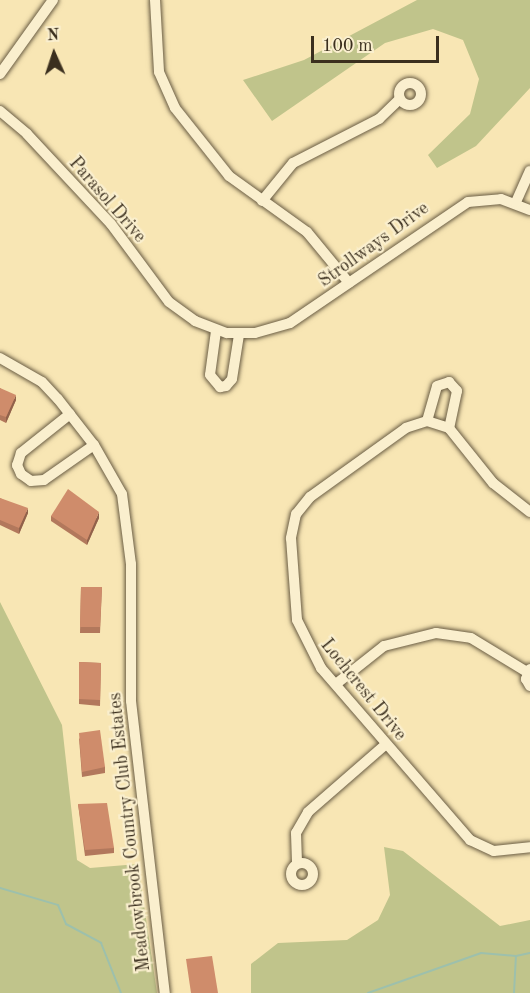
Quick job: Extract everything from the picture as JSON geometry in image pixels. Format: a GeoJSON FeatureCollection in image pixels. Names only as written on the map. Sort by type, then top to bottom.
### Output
{"type":"FeatureCollection","features":[{"type":"Feature","properties":{"kind":"street"},"geometry":{"type":"LineString","coordinates":[[0,74],[53,0]]}},
{"type":"Feature","properties":{"kind":"street"},"geometry":{"type":"LineString","coordinates":[[155,0],[158,65],[169,97],[217,163],[262,201],[307,232],[349,283]]}},
{"type":"Feature","properties":{"kind":"street"},"geometry":{"type":"LineString","coordinates":[[262,201],[293,163],[379,119],[400,99]]}},
{"type":"Feature","properties":{"kind":"street","name":"Parasol Drive"},"geometry":{"type":"LineString","coordinates":[[0,111],[27,134],[111,224],[169,302],[216,331],[239,334]]}},
{"type":"Feature","properties":{"kind":"street"},"geometry":{"type":"LineString","coordinates":[[516,202],[530,171]]}},
{"type":"Feature","properties":{"kind":"street","name":"Strollways Drive"},"geometry":{"type":"LineString","coordinates":[[239,334],[290,323],[468,202],[489,198],[516,202],[530,210]]}},
{"type":"Feature","properties":{"kind":"street"},"geometry":{"type":"LineString","coordinates":[[216,331],[210,375],[220,387],[226,386],[232,379],[239,334]]}},
{"type":"Feature","properties":{"kind":"street","name":"Meadowbrook Country Club Estates"},"geometry":{"type":"LineString","coordinates":[[0,358],[42,382],[94,445],[122,494],[129,529],[131,700],[165,993]]}},
{"type":"Feature","properties":{"kind":"street"},"geometry":{"type":"LineString","coordinates":[[449,428],[457,396],[455,385],[449,382],[437,386],[427,421],[449,428],[493,483],[530,512]]}},
{"type":"Feature","properties":{"kind":"street"},"geometry":{"type":"LineString","coordinates":[[70,414],[21,453],[18,465],[21,474],[31,481],[44,480],[94,445]]}},
{"type":"Feature","properties":{"kind":"street","name":"Lochcrest Drive"},"geometry":{"type":"LineString","coordinates":[[427,421],[396,435],[310,497],[296,514],[291,538],[297,620],[309,650],[385,745],[459,830],[470,840],[494,851],[530,847]]}},
{"type":"Feature","properties":{"kind":"street"},"geometry":{"type":"LineString","coordinates":[[336,684],[384,646],[436,633],[471,638],[528,671],[530,686]]}},
{"type":"Feature","properties":{"kind":"street"},"geometry":{"type":"LineString","coordinates":[[297,862],[296,833],[308,812],[385,745]]}},
{"type":"Feature","properties":{"kind":"green space"},"geometry":{"type":"Polygon","coordinates":[[[417,0],[530,0],[530,88],[476,146],[437,168],[428,155],[470,114],[479,79],[463,40],[433,29],[385,43],[272,121],[243,80],[304,60],[417,0]]]}},
{"type":"Feature","properties":{"kind":"green space"},"geometry":{"type":"Polygon","coordinates":[[[0,602],[62,725],[77,860],[90,868],[138,864],[157,993],[0,993],[0,602]]]}},
{"type":"Feature","properties":{"kind":"green space"},"geometry":{"type":"Polygon","coordinates":[[[384,847],[403,851],[500,926],[530,920],[530,993],[251,993],[251,964],[278,943],[347,940],[378,920],[390,895],[384,847]]]}},
{"type":"Feature","properties":{"kind":"building"},"geometry":{"type":"Polygon","coordinates":[[[0,388],[16,395],[6,417],[0,415],[0,388]]]}},
{"type":"Feature","properties":{"kind":"building"},"geometry":{"type":"Polygon","coordinates":[[[68,489],[99,512],[87,540],[51,516],[68,489]]]}},
{"type":"Feature","properties":{"kind":"building"},"geometry":{"type":"Polygon","coordinates":[[[0,498],[28,508],[19,528],[0,520],[0,498]]]}},
{"type":"Feature","properties":{"kind":"building"},"geometry":{"type":"Polygon","coordinates":[[[81,587],[102,587],[100,627],[80,627],[81,587]]]}},
{"type":"Feature","properties":{"kind":"building"},"geometry":{"type":"Polygon","coordinates":[[[79,662],[101,663],[100,700],[79,699],[79,662]]]}},
{"type":"Feature","properties":{"kind":"building"},"geometry":{"type":"Polygon","coordinates":[[[100,730],[105,767],[82,772],[79,733],[100,730]]]}},
{"type":"Feature","properties":{"kind":"building"},"geometry":{"type":"Polygon","coordinates":[[[107,803],[114,848],[85,850],[78,804],[107,803]]]}},
{"type":"Feature","properties":{"kind":"building"},"geometry":{"type":"Polygon","coordinates":[[[212,956],[218,993],[191,993],[186,959],[212,956]]]}},
{"type":"Feature","properties":{"kind":"waterway"},"geometry":{"type":"LineString","coordinates":[[0,888],[58,905],[66,924],[101,943],[121,993]]}},
{"type":"Feature","properties":{"kind":"waterway"},"geometry":{"type":"LineString","coordinates":[[368,993],[481,953],[516,956],[530,953]]}},
{"type":"Feature","properties":{"kind":"waterway"},"geometry":{"type":"LineString","coordinates":[[514,993],[516,957]]}}]}
